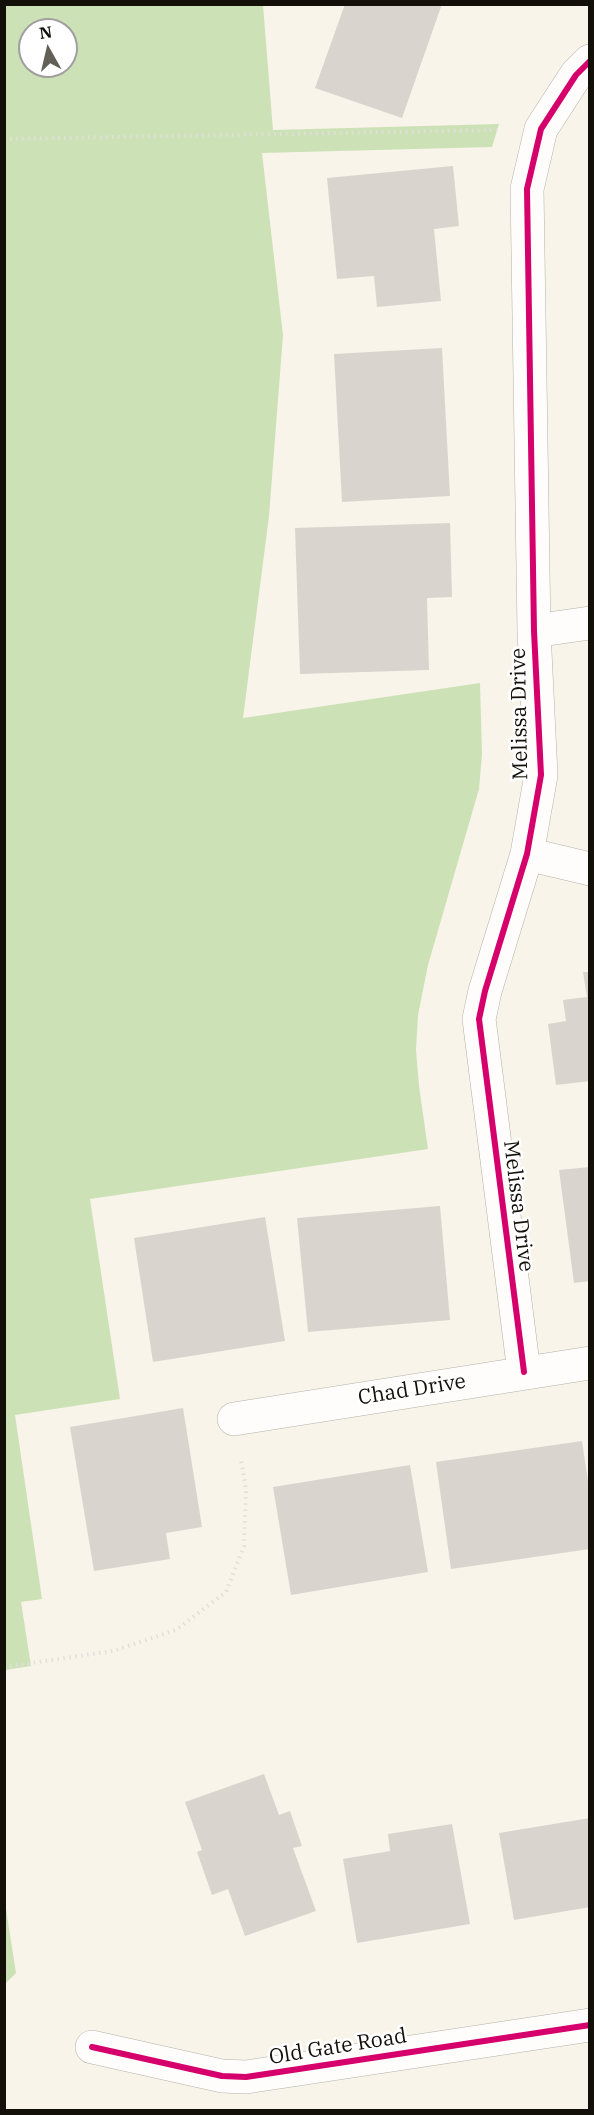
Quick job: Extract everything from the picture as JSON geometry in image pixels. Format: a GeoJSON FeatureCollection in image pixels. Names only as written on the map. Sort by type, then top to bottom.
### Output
{"type":"FeatureCollection","features":[{"type":"Feature","properties":{"kind":"street","name":"Melissa Drive"},"geometry":{"type":"LineString","coordinates":[[524,1372],[479,1019],[485,991],[527,854],[541,776],[534,631],[527,189],[541,129],[576,75],[590,61]]}},
{"type":"Feature","properties":{"kind":"street"},"geometry":{"type":"LineString","coordinates":[[534,631],[590,623]]}},
{"type":"Feature","properties":{"kind":"street"},"geometry":{"type":"LineString","coordinates":[[527,854],[590,869]]}},
{"type":"Feature","properties":{"kind":"street","name":"Chad Drive"},"geometry":{"type":"LineString","coordinates":[[234,1419],[590,1363]]}},
{"type":"Feature","properties":{"kind":"street","name":"Old Gate Road"},"geometry":{"type":"LineString","coordinates":[[92,2047],[222,2076],[246,2077],[590,2025]]}},
{"type":"Feature","properties":{"kind":"path"},"geometry":{"type":"LineString","coordinates":[[4,139],[541,129]]}},
{"type":"Feature","properties":{"kind":"path"},"geometry":{"type":"LineString","coordinates":[[4,1667],[113,1651],[176,1630],[226,1592],[244,1546],[246,1489],[234,1419]]}},
{"type":"Feature","properties":{"kind":"green space"},"geometry":{"type":"Polygon","coordinates":[[[4,5],[263,5],[273,130],[499,124],[492,147],[262,153],[283,335],[269,516],[243,718],[480,683],[482,754],[479,789],[428,965],[418,1015],[416,1050],[428,1149],[90,1199],[120,1399],[15,1415],[42,1599],[21,1602],[31,1666],[5,1670],[4,5]]]}},
{"type":"Feature","properties":{"kind":"green space"},"geometry":{"type":"Polygon","coordinates":[[[4,1896],[16,1973],[5,1984],[4,1984],[4,1896]]]}},
{"type":"Feature","properties":{"kind":"building"},"geometry":{"type":"Polygon","coordinates":[[[345,4],[442,4],[402,118],[315,88],[345,4]]]}},
{"type":"Feature","properties":{"kind":"building"},"geometry":{"type":"Polygon","coordinates":[[[453,166],[459,226],[434,229],[441,301],[377,307],[374,276],[337,279],[327,178],[453,166]]]}},
{"type":"Feature","properties":{"kind":"building"},"geometry":{"type":"Polygon","coordinates":[[[442,348],[450,496],[342,502],[334,354],[442,348]]]}},
{"type":"Feature","properties":{"kind":"building"},"geometry":{"type":"Polygon","coordinates":[[[450,523],[452,597],[427,598],[429,670],[300,674],[295,528],[450,523]]]}},
{"type":"Feature","properties":{"kind":"building"},"geometry":{"type":"Polygon","coordinates":[[[583,972],[590,972],[590,1081],[556,1085],[548,1024],[566,1021],[563,1000],[587,997],[583,972]]]}},
{"type":"Feature","properties":{"kind":"building"},"geometry":{"type":"Polygon","coordinates":[[[590,1167],[590,1281],[574,1283],[559,1170],[590,1167]]]}},
{"type":"Feature","properties":{"kind":"building"},"geometry":{"type":"Polygon","coordinates":[[[440,1206],[450,1320],[308,1332],[297,1218],[440,1206]]]}},
{"type":"Feature","properties":{"kind":"building"},"geometry":{"type":"Polygon","coordinates":[[[265,1217],[285,1341],[153,1362],[134,1238],[265,1217]]]}},
{"type":"Feature","properties":{"kind":"building"},"geometry":{"type":"Polygon","coordinates":[[[183,1408],[202,1527],[166,1533],[170,1559],[94,1571],[70,1427],[183,1408]]]}},
{"type":"Feature","properties":{"kind":"building"},"geometry":{"type":"Polygon","coordinates":[[[582,1441],[590,1495],[590,1549],[451,1569],[436,1462],[582,1441]]]}},
{"type":"Feature","properties":{"kind":"building"},"geometry":{"type":"Polygon","coordinates":[[[410,1465],[428,1572],[291,1595],[273,1487],[410,1465]]]}},
{"type":"Feature","properties":{"kind":"building"},"geometry":{"type":"Polygon","coordinates":[[[264,1774],[279,1815],[290,1811],[302,1846],[293,1848],[316,1911],[245,1936],[228,1889],[212,1895],[197,1852],[202,1850],[185,1802],[264,1774]]]}},
{"type":"Feature","properties":{"kind":"building"},"geometry":{"type":"Polygon","coordinates":[[[590,1818],[590,1907],[514,1920],[499,1833],[590,1818]]]}},
{"type":"Feature","properties":{"kind":"building"},"geometry":{"type":"Polygon","coordinates":[[[452,1824],[470,1924],[357,1943],[343,1859],[390,1851],[388,1834],[452,1824]]]}},
{"type":"Feature","properties":{"kind":"cycle path"},"geometry":{"type":"LineString","coordinates":[[524,1372],[479,1019],[485,991],[527,854],[541,775],[534,631],[527,189],[541,129],[576,75],[590,61]]}},
{"type":"Feature","properties":{"kind":"cycle path"},"geometry":{"type":"LineString","coordinates":[[92,2047],[222,2076],[246,2077],[590,2025]]}}]}
